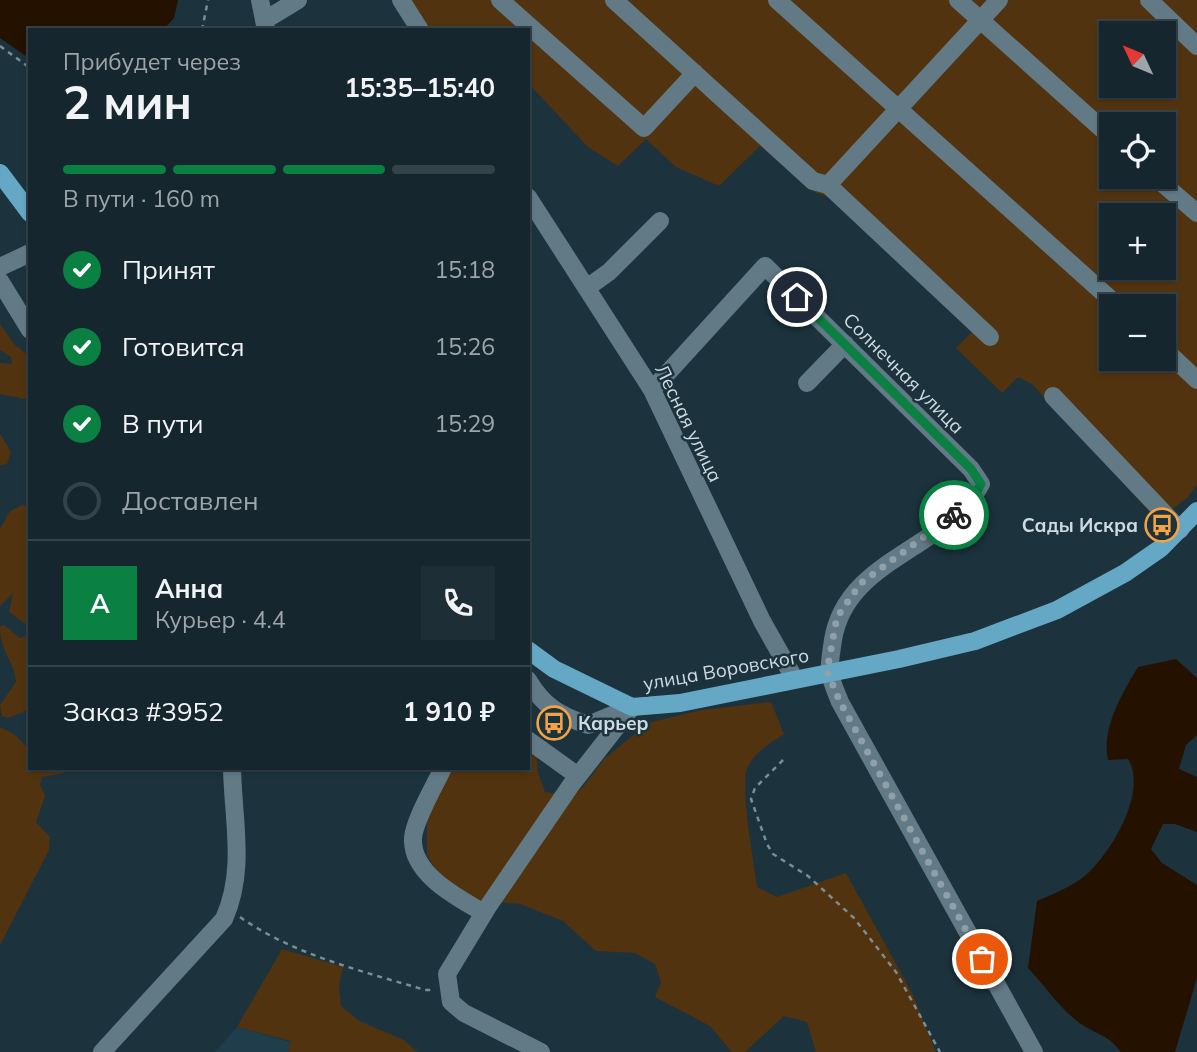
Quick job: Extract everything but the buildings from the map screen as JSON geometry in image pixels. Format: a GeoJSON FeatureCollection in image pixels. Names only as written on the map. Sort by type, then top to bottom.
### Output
{"type":"FeatureCollection","features":[{"type":"Feature","properties":{"kind":"main road"},"geometry":{"type":"LineString","coordinates":[[0,173],[28,210]]}},
{"type":"Feature","properties":{"kind":"main road","name":"улица Воровского"},"geometry":{"type":"LineString","coordinates":[[530,651],[554,669],[632,707],[680,703],[975,641],[1058,610],[1125,573],[1180,530],[1197,511]]}},
{"type":"Feature","properties":{"kind":"street"},"geometry":{"type":"LineString","coordinates":[[260,0],[265,25],[298,0]]}},
{"type":"Feature","properties":{"kind":"street"},"geometry":{"type":"LineString","coordinates":[[401,0],[419,28]]}},
{"type":"Feature","properties":{"kind":"street"},"geometry":{"type":"LineString","coordinates":[[500,0],[644,128],[695,74]]}},
{"type":"Feature","properties":{"kind":"street"},"geometry":{"type":"LineString","coordinates":[[614,0],[813,181],[828,185],[990,337]]}},
{"type":"Feature","properties":{"kind":"street"},"geometry":{"type":"LineString","coordinates":[[777,0],[1105,294]]}},
{"type":"Feature","properties":{"kind":"street"},"geometry":{"type":"LineString","coordinates":[[958,0],[1099,126]]}},
{"type":"Feature","properties":{"kind":"street"},"geometry":{"type":"LineString","coordinates":[[828,185],[999,0]]}},
{"type":"Feature","properties":{"kind":"street"},"geometry":{"type":"LineString","coordinates":[[1149,0],[1197,46]]}},
{"type":"Feature","properties":{"kind":"street"},"geometry":{"type":"LineString","coordinates":[[1169,189],[1197,213]]}},
{"type":"Feature","properties":{"kind":"street","name":"Лесная улица"},"geometry":{"type":"LineString","coordinates":[[530,200],[652,390],[762,621],[794,678]]}},
{"type":"Feature","properties":{"kind":"street"},"geometry":{"type":"LineString","coordinates":[[587,287],[609,272],[660,221]]}},
{"type":"Feature","properties":{"kind":"street"},"geometry":{"type":"LineString","coordinates":[[0,267],[28,254]]}},
{"type":"Feature","properties":{"kind":"street","name":"Солнечная улица"},"geometry":{"type":"LineString","coordinates":[[652,390],[765,266],[971,469],[981,484],[973,498],[946,522],[861,583],[837,617],[827,671]]}},
{"type":"Feature","properties":{"kind":"street"},"geometry":{"type":"LineString","coordinates":[[0,281],[28,327]]}},
{"type":"Feature","properties":{"kind":"street"},"geometry":{"type":"LineString","coordinates":[[807,383],[845,344]]}},
{"type":"Feature","properties":{"kind":"street"},"geometry":{"type":"LineString","coordinates":[[1176,360],[1197,380]]}},
{"type":"Feature","properties":{"kind":"street"},"geometry":{"type":"LineString","coordinates":[[1053,396],[1180,530]]}},
{"type":"Feature","properties":{"kind":"street"},"geometry":{"type":"LineString","coordinates":[[827,671],[840,702],[1034,1052]]}},
{"type":"Feature","properties":{"kind":"street"},"geometry":{"type":"LineString","coordinates":[[530,683],[559,715],[588,726],[632,707]]}},
{"type":"Feature","properties":{"kind":"street"},"geometry":{"type":"LineString","coordinates":[[533,1050],[464,1013],[451,1002],[447,990],[447,974],[484,913],[578,776],[632,707]]}},
{"type":"Feature","properties":{"kind":"street"},"geometry":{"type":"LineString","coordinates":[[530,741],[578,776]]}},
{"type":"Feature","properties":{"kind":"street"},"geometry":{"type":"LineString","coordinates":[[102,1052],[201,946],[234,897],[237,872],[232,770]]}},
{"type":"Feature","properties":{"kind":"street"},"geometry":{"type":"LineString","coordinates":[[442,770],[413,836],[415,852],[444,890],[484,913]]}},
{"type":"Feature","properties":{"kind":"path"},"geometry":{"type":"LineString","coordinates":[[202,28],[208,0]]}},
{"type":"Feature","properties":{"kind":"path"},"geometry":{"type":"LineString","coordinates":[[0,46],[28,67]]}},
{"type":"Feature","properties":{"kind":"path"},"geometry":{"type":"LineString","coordinates":[[783,760],[755,788],[751,799],[767,844],[774,854],[808,876],[854,918],[896,972],[940,1052]]}},
{"type":"Feature","properties":{"kind":"path"},"geometry":{"type":"LineString","coordinates":[[228,909],[254,928],[296,947],[425,990],[447,990]]}},
{"type":"Feature","properties":{"kind":"shaded area"},"geometry":{"type":"Polygon","coordinates":[[[0,0],[178,0],[174,18],[165,28],[28,28],[28,58],[0,38],[0,0]]]}},
{"type":"Feature","properties":{"kind":"shaded area"},"geometry":{"type":"Polygon","coordinates":[[[410,0],[1197,0],[1197,485],[1187,498],[1158,520],[1032,384],[1018,377],[1002,393],[956,348],[974,330],[833,198],[816,193],[760,146],[719,186],[676,167],[646,139],[618,166],[588,147],[530,85],[530,28],[428,28],[410,0]]]}},
{"type":"Feature","properties":{"kind":"shaded area"},"geometry":{"type":"Polygon","coordinates":[[[0,324],[14,344],[28,355],[28,400],[0,394],[0,363],[12,364],[11,357],[0,350],[0,324]]]}},
{"type":"Feature","properties":{"kind":"shaded area"},"geometry":{"type":"Polygon","coordinates":[[[0,434],[11,452],[7,464],[0,465],[0,434]]]}},
{"type":"Feature","properties":{"kind":"shaded area"},"geometry":{"type":"Polygon","coordinates":[[[23,505],[28,506],[28,626],[9,612],[13,593],[0,606],[0,529],[10,511],[23,505]]]}},
{"type":"Feature","properties":{"kind":"shaded area"},"geometry":{"type":"Polygon","coordinates":[[[4,625],[20,638],[28,636],[28,710],[8,718],[2,716],[0,705],[16,682],[0,627],[4,625]]]}},
{"type":"Feature","properties":{"kind":"shaded area"},"geometry":{"type":"Polygon","coordinates":[[[1176,659],[1197,678],[1197,735],[1186,745],[1179,769],[1197,777],[1197,832],[1175,824],[1163,824],[1151,849],[1162,863],[1197,885],[1197,978],[1175,1052],[1121,1052],[1111,1041],[1083,1026],[1070,1015],[1028,968],[1037,901],[1067,888],[1087,874],[1102,858],[1119,832],[1131,801],[1133,772],[1128,759],[1108,760],[1110,723],[1138,667],[1176,659]]]}},
{"type":"Feature","properties":{"kind":"shaded area"},"geometry":{"type":"Polygon","coordinates":[[[771,702],[784,734],[752,760],[745,782],[746,811],[757,887],[777,897],[846,873],[913,995],[936,1052],[816,1052],[807,1022],[784,1016],[745,1052],[732,1052],[710,1026],[655,997],[661,982],[655,964],[635,953],[596,951],[563,921],[520,904],[475,900],[449,891],[427,855],[427,819],[447,777],[453,770],[530,770],[530,748],[536,753],[538,773],[545,792],[570,796],[583,787],[604,759],[648,723],[701,710],[771,702]]]}},
{"type":"Feature","properties":{"kind":"shaded area"},"geometry":{"type":"Polygon","coordinates":[[[0,727],[14,734],[28,748],[28,770],[65,770],[64,773],[42,777],[40,784],[45,796],[36,822],[50,837],[49,850],[0,945],[0,727]]]}},
{"type":"Feature","properties":{"kind":"shaded area"},"geometry":{"type":"Polygon","coordinates":[[[282,949],[343,967],[339,986],[341,1006],[359,1021],[404,1040],[417,1052],[288,1052],[291,1041],[237,1027],[282,949]]]}},
{"type":"Feature","properties":{"kind":"shaded area"},"geometry":{"type":"Polygon","coordinates":[[[237,1027],[291,1042],[288,1052],[215,1052],[237,1027]]]}},
{"type":"Feature","properties":{"kind":"way so far"},"geometry":{"type":"LineString","coordinates":[[954,515],[861,583],[837,617],[827,671],[840,702],[982,959]]}},
{"type":"Feature","properties":{"kind":"place","name":"Сады Искра"},"geometry":{"type":"Point","coordinates":[1162,525]}},
{"type":"Feature","properties":{"kind":"place","name":"Карьер"},"geometry":{"type":"Point","coordinates":[554,723]}},
{"type":"Feature","properties":{"kind":"route"},"geometry":{"type":"LineString","coordinates":[[797,297],[971,469],[981,484],[973,498],[954,515]]}}]}
